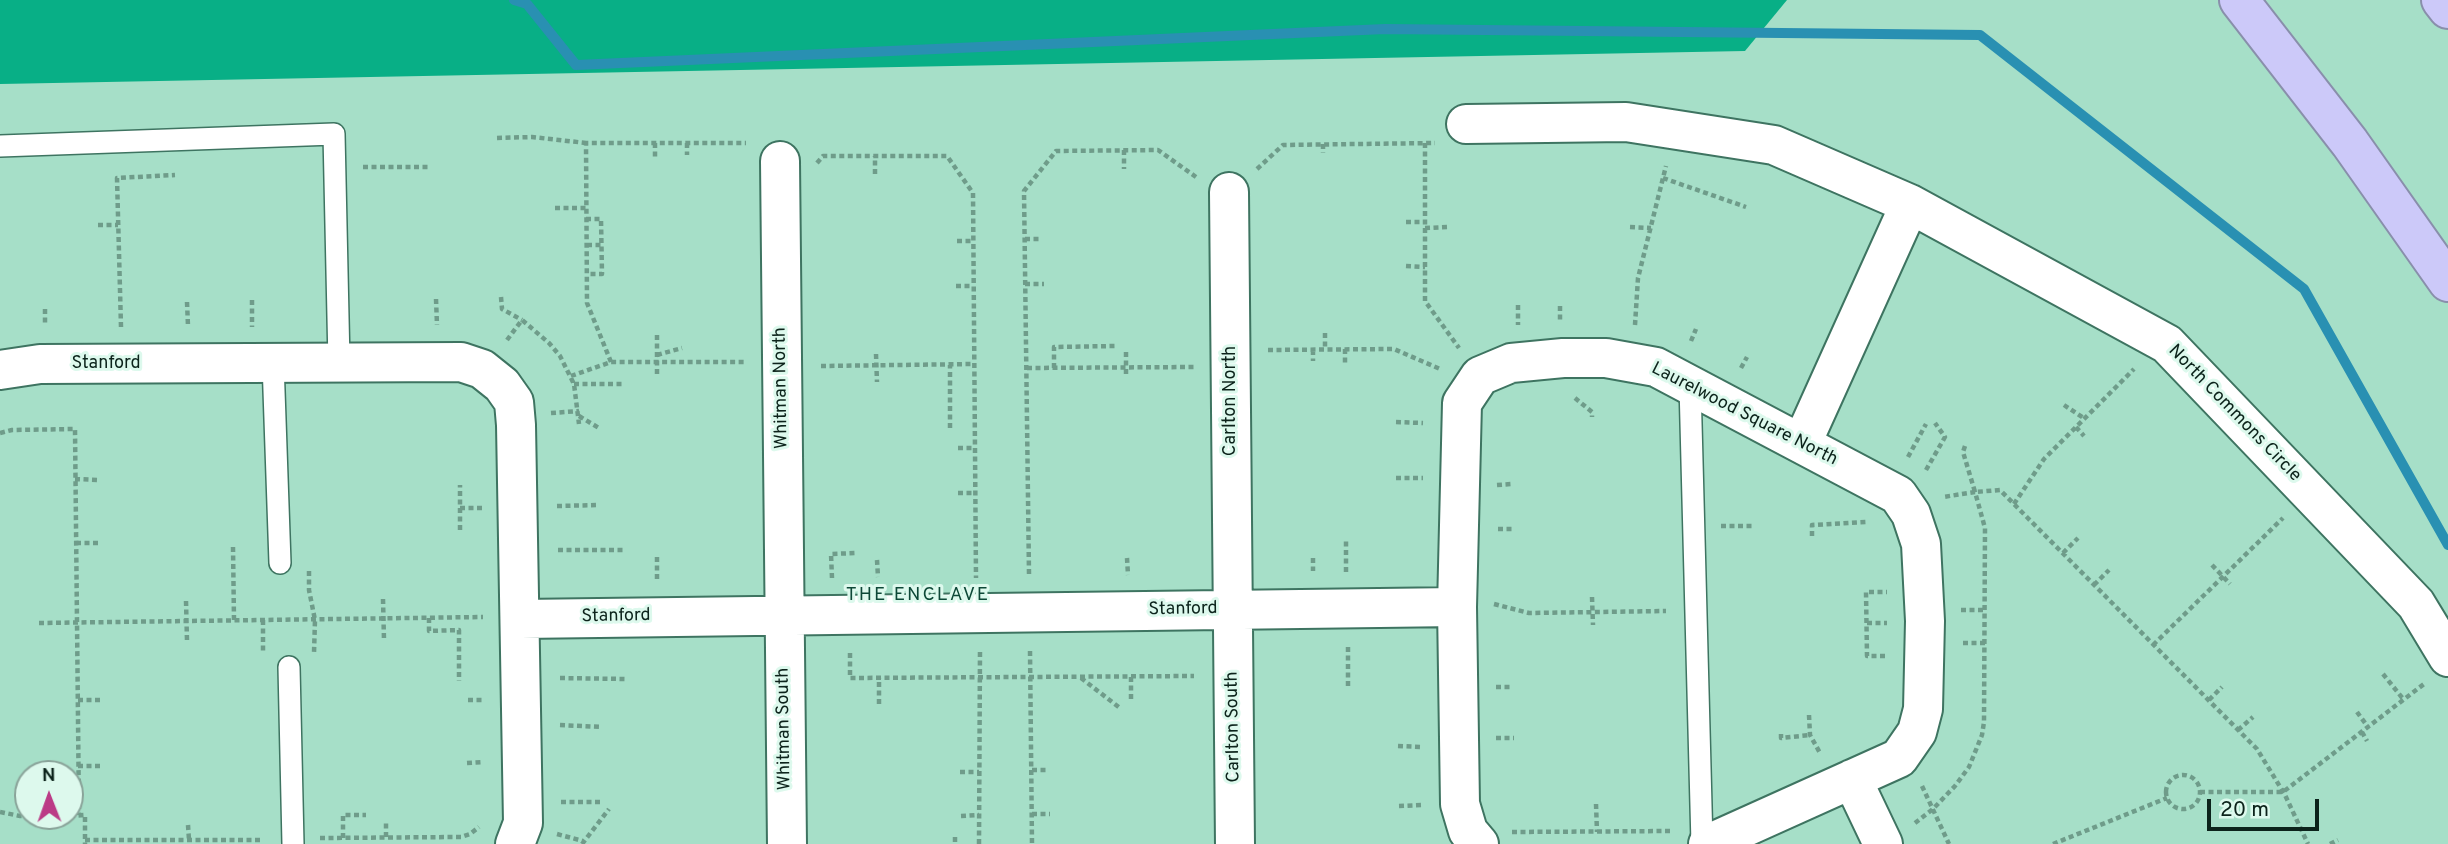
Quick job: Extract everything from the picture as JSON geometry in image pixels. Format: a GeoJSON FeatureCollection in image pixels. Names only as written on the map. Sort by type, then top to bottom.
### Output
{"type":"FeatureCollection","features":[{"type":"Feature","properties":{"kind":"highway"},"geometry":{"type":"LineString","coordinates":[[2239,0],[2350,143],[2448,282]]}},
{"type":"Feature","properties":{"kind":"highway"},"geometry":{"type":"LineString","coordinates":[[2441,0],[2448,9]]}},
{"type":"Feature","properties":{"kind":"street","name":"North Commons Circle"},"geometry":{"type":"LineString","coordinates":[[1457,133],[1626,122],[1774,145],[1910,204],[2167,344],[2416,604],[2437,670]]}},
{"type":"Feature","properties":{"kind":"street","name":"Whitman North"},"geometry":{"type":"LineString","coordinates":[[782,158],[784,615]]}},
{"type":"Feature","properties":{"kind":"street","name":"Carlton North"},"geometry":{"type":"LineString","coordinates":[[1229,181],[1233,610]]}},
{"type":"Feature","properties":{"kind":"street"},"geometry":{"type":"LineString","coordinates":[[1802,443],[1910,204]]}},
{"type":"Feature","properties":{"kind":"street","name":"Laurelwood Square North"},"geometry":{"type":"LineString","coordinates":[[1490,836],[1468,831],[1460,804],[1470,604],[1462,403],[1480,376],[1511,363],[1563,358],[1606,358],[1656,368],[1898,495],[1906,504],[1921,544],[1910,622],[1923,709],[1917,732],[1899,758],[1838,769],[1708,844]]}},
{"type":"Feature","properties":{"kind":"street","name":"Stanford"},"geometry":{"type":"LineString","coordinates":[[0,370],[40,364],[273,362],[461,362],[482,369],[502,385],[514,402],[516,425],[506,618],[1233,610],[1470,604]]}},
{"type":"Feature","properties":{"kind":"street","name":"Carlton South"},"geometry":{"type":"LineString","coordinates":[[1233,610],[1235,844]]}},
{"type":"Feature","properties":{"kind":"street","name":"Whitman South"},"geometry":{"type":"LineString","coordinates":[[784,615],[787,844]]}},
{"type":"Feature","properties":{"kind":"street"},"geometry":{"type":"LineString","coordinates":[[506,618],[523,822],[515,844]]}},
{"type":"Feature","properties":{"kind":"street"},"geometry":{"type":"LineString","coordinates":[[1838,769],[1884,844]]}},
{"type":"Feature","properties":{"kind":"lane"},"geometry":{"type":"LineString","coordinates":[[0,146],[334,134],[339,363]]}},
{"type":"Feature","properties":{"kind":"lane"},"geometry":{"type":"LineString","coordinates":[[273,362],[280,563]]}},
{"type":"Feature","properties":{"kind":"lane"},"geometry":{"type":"LineString","coordinates":[[1690,385],[1702,844]]}},
{"type":"Feature","properties":{"kind":"lane"},"geometry":{"type":"LineString","coordinates":[[289,667],[293,844]]}},
{"type":"Feature","properties":{"kind":"path"},"geometry":{"type":"LineString","coordinates":[[1029,575],[1024,191],[1056,151],[1158,150],[1229,181],[1283,145],[1424,143],[1457,133]]}},
{"type":"Feature","properties":{"kind":"path"},"geometry":{"type":"LineString","coordinates":[[497,138],[532,137],[586,143],[687,143],[782,158],[947,156],[973,194],[976,589]]}},
{"type":"Feature","properties":{"kind":"path"},"geometry":{"type":"LineString","coordinates":[[586,143],[587,303],[611,362]]}},
{"type":"Feature","properties":{"kind":"path"},"geometry":{"type":"LineString","coordinates":[[654,143],[655,158]]}},
{"type":"Feature","properties":{"kind":"path"},"geometry":{"type":"LineString","coordinates":[[687,143],[687,155]]}},
{"type":"Feature","properties":{"kind":"path"},"geometry":{"type":"LineString","coordinates":[[1424,143],[1424,301],[1462,354],[1458,356]]}},
{"type":"Feature","properties":{"kind":"path"},"geometry":{"type":"LineString","coordinates":[[1323,144],[1324,153]]}},
{"type":"Feature","properties":{"kind":"path"},"geometry":{"type":"LineString","coordinates":[[1124,150],[1124,169]]}},
{"type":"Feature","properties":{"kind":"path"},"geometry":{"type":"LineString","coordinates":[[875,156],[875,174]]}},
{"type":"Feature","properties":{"kind":"path"},"geometry":{"type":"LineString","coordinates":[[1635,335],[1638,278],[1668,158]]}},
{"type":"Feature","properties":{"kind":"path"},"geometry":{"type":"LineString","coordinates":[[358,167],[429,167]]}},
{"type":"Feature","properties":{"kind":"path"},"geometry":{"type":"LineString","coordinates":[[121,328],[117,178],[175,175]]}},
{"type":"Feature","properties":{"kind":"path"},"geometry":{"type":"LineString","coordinates":[[1663,178],[1746,207]]}},
{"type":"Feature","properties":{"kind":"path"},"geometry":{"type":"LineString","coordinates":[[555,208],[586,208]]}},
{"type":"Feature","properties":{"kind":"path"},"geometry":{"type":"LineString","coordinates":[[586,219],[601,219],[602,274],[587,274]]}},
{"type":"Feature","properties":{"kind":"path"},"geometry":{"type":"LineString","coordinates":[[1406,222],[1449,228]]}},
{"type":"Feature","properties":{"kind":"path"},"geometry":{"type":"LineString","coordinates":[[98,225],[118,225]]}},
{"type":"Feature","properties":{"kind":"path"},"geometry":{"type":"LineString","coordinates":[[1630,227],[1651,228]]}},
{"type":"Feature","properties":{"kind":"path"},"geometry":{"type":"LineString","coordinates":[[1025,239],[1042,239]]}},
{"type":"Feature","properties":{"kind":"path"},"geometry":{"type":"LineString","coordinates":[[957,241],[973,241]]}},
{"type":"Feature","properties":{"kind":"path"},"geometry":{"type":"LineString","coordinates":[[587,245],[601,245]]}},
{"type":"Feature","properties":{"kind":"path"},"geometry":{"type":"LineString","coordinates":[[1406,266],[1425,267]]}},
{"type":"Feature","properties":{"kind":"path"},"geometry":{"type":"LineString","coordinates":[[1026,284],[1044,284]]}},
{"type":"Feature","properties":{"kind":"path"},"geometry":{"type":"LineString","coordinates":[[956,286],[973,285]]}},
{"type":"Feature","properties":{"kind":"path"},"geometry":{"type":"LineString","coordinates":[[501,298],[502,309],[522,320],[560,356],[574,384],[579,424]]}},
{"type":"Feature","properties":{"kind":"path"},"geometry":{"type":"LineString","coordinates":[[436,299],[437,325]]}},
{"type":"Feature","properties":{"kind":"path"},"geometry":{"type":"LineString","coordinates":[[252,300],[252,327]]}},
{"type":"Feature","properties":{"kind":"path"},"geometry":{"type":"LineString","coordinates":[[187,302],[188,328]]}},
{"type":"Feature","properties":{"kind":"path"},"geometry":{"type":"LineString","coordinates":[[1518,305],[1518,336]]}},
{"type":"Feature","properties":{"kind":"path"},"geometry":{"type":"LineString","coordinates":[[45,309],[45,329]]}},
{"type":"Feature","properties":{"kind":"path"},"geometry":{"type":"LineString","coordinates":[[506,342],[522,320]]}},
{"type":"Feature","properties":{"kind":"path"},"geometry":{"type":"LineString","coordinates":[[1325,334],[1325,350]]}},
{"type":"Feature","properties":{"kind":"path"},"geometry":{"type":"LineString","coordinates":[[657,335],[657,377]]}},
{"type":"Feature","properties":{"kind":"path"},"geometry":{"type":"LineString","coordinates":[[1054,368],[1054,347],[1115,346]]}},
{"type":"Feature","properties":{"kind":"path"},"geometry":{"type":"LineString","coordinates":[[657,355],[682,348]]}},
{"type":"Feature","properties":{"kind":"path"},"geometry":{"type":"LineString","coordinates":[[1345,349],[1345,363]]}},
{"type":"Feature","properties":{"kind":"path"},"geometry":{"type":"LineString","coordinates":[[1259,350],[1394,349],[1446,370],[1440,379]]}},
{"type":"Feature","properties":{"kind":"path"},"geometry":{"type":"LineString","coordinates":[[1313,350],[1313,361]]}},
{"type":"Feature","properties":{"kind":"path"},"geometry":{"type":"LineString","coordinates":[[1126,352],[1126,377]]}},
{"type":"Feature","properties":{"kind":"path"},"geometry":{"type":"LineString","coordinates":[[690,353],[690,362]]}},
{"type":"Feature","properties":{"kind":"path"},"geometry":{"type":"LineString","coordinates":[[876,354],[877,382]]}},
{"type":"Feature","properties":{"kind":"path"},"geometry":{"type":"LineString","coordinates":[[571,376],[611,362],[758,362]]}},
{"type":"Feature","properties":{"kind":"path"},"geometry":{"type":"LineString","coordinates":[[950,365],[950,428]]}},
{"type":"Feature","properties":{"kind":"path"},"geometry":{"type":"LineString","coordinates":[[812,366],[974,365]]}},
{"type":"Feature","properties":{"kind":"path"},"geometry":{"type":"LineString","coordinates":[[1027,368],[1206,367]]}},
{"type":"Feature","properties":{"kind":"path"},"geometry":{"type":"LineString","coordinates":[[2014,504],[2044,459],[2136,368]]}},
{"type":"Feature","properties":{"kind":"path"},"geometry":{"type":"LineString","coordinates":[[574,384],[622,384]]}},
{"type":"Feature","properties":{"kind":"path"},"geometry":{"type":"LineString","coordinates":[[1573,396],[1591,412],[1592,417]]}},
{"type":"Feature","properties":{"kind":"path"},"geometry":{"type":"LineString","coordinates":[[2064,405],[2085,419]]}},
{"type":"Feature","properties":{"kind":"path"},"geometry":{"type":"LineString","coordinates":[[556,413],[557,426]]}},
{"type":"Feature","properties":{"kind":"path"},"geometry":{"type":"LineString","coordinates":[[542,414],[579,413],[598,428]]}},
{"type":"Feature","properties":{"kind":"path"},"geometry":{"type":"LineString","coordinates":[[1396,422],[1429,423]]}},
{"type":"Feature","properties":{"kind":"path"},"geometry":{"type":"LineString","coordinates":[[1921,480],[1945,437],[1935,423]]}},
{"type":"Feature","properties":{"kind":"path"},"geometry":{"type":"LineString","coordinates":[[1902,467],[1926,424]]}},
{"type":"Feature","properties":{"kind":"path"},"geometry":{"type":"LineString","coordinates":[[2076,427],[2084,436]]}},
{"type":"Feature","properties":{"kind":"path"},"geometry":{"type":"LineString","coordinates":[[0,433],[12,430],[75,429],[78,760]]}},
{"type":"Feature","properties":{"kind":"path"},"geometry":{"type":"LineString","coordinates":[[1965,446],[1963,452],[1975,492],[2000,490],[2258,749],[2308,844]]}},
{"type":"Feature","properties":{"kind":"path"},"geometry":{"type":"LineString","coordinates":[[958,448],[975,448]]}},
{"type":"Feature","properties":{"kind":"path"},"geometry":{"type":"LineString","coordinates":[[1396,478],[1430,478]]}},
{"type":"Feature","properties":{"kind":"path"},"geometry":{"type":"LineString","coordinates":[[75,479],[97,480]]}},
{"type":"Feature","properties":{"kind":"path"},"geometry":{"type":"LineString","coordinates":[[460,485],[460,530]]}},
{"type":"Feature","properties":{"kind":"path"},"geometry":{"type":"LineString","coordinates":[[958,493],[975,492]]}},
{"type":"Feature","properties":{"kind":"path"},"geometry":{"type":"LineString","coordinates":[[557,493],[557,517]]}},
{"type":"Feature","properties":{"kind":"path"},"geometry":{"type":"LineString","coordinates":[[482,495],[483,522]]}},
{"type":"Feature","properties":{"kind":"path"},"geometry":{"type":"LineString","coordinates":[[557,506],[599,505]]}},
{"type":"Feature","properties":{"kind":"path"},"geometry":{"type":"LineString","coordinates":[[460,508],[483,508]]}},
{"type":"Feature","properties":{"kind":"path"},"geometry":{"type":"LineString","coordinates":[[2153,645],[2291,510]]}},
{"type":"Feature","properties":{"kind":"path"},"geometry":{"type":"LineString","coordinates":[[1812,536],[1812,525],[1875,522]]}},
{"type":"Feature","properties":{"kind":"path"},"geometry":{"type":"LineString","coordinates":[[1346,538],[1346,575]]}},
{"type":"Feature","properties":{"kind":"path"},"geometry":{"type":"LineString","coordinates":[[2063,553],[2078,538]]}},
{"type":"Feature","properties":{"kind":"path"},"geometry":{"type":"LineString","coordinates":[[558,539],[558,560]]}},
{"type":"Feature","properties":{"kind":"path"},"geometry":{"type":"LineString","coordinates":[[76,543],[100,543]]}},
{"type":"Feature","properties":{"kind":"path"},"geometry":{"type":"LineString","coordinates":[[233,547],[234,621]]}},
{"type":"Feature","properties":{"kind":"path"},"geometry":{"type":"LineString","coordinates":[[558,550],[624,550]]}},
{"type":"Feature","properties":{"kind":"path"},"geometry":{"type":"LineString","coordinates":[[832,590],[831,554],[857,553]]}},
{"type":"Feature","properties":{"kind":"path"},"geometry":{"type":"LineString","coordinates":[[657,556],[657,592]]}},
{"type":"Feature","properties":{"kind":"path"},"geometry":{"type":"LineString","coordinates":[[2212,565],[2230,584]]}},
{"type":"Feature","properties":{"kind":"path"},"geometry":{"type":"LineString","coordinates":[[309,568],[309,590],[315,620],[314,657]]}},
{"type":"Feature","properties":{"kind":"path"},"geometry":{"type":"LineString","coordinates":[[2094,585],[2109,570]]}},
{"type":"Feature","properties":{"kind":"path"},"geometry":{"type":"LineString","coordinates":[[1895,592],[1866,592],[1867,656],[1896,656]]}},
{"type":"Feature","properties":{"kind":"path"},"geometry":{"type":"LineString","coordinates":[[1592,597],[1593,625]]}},
{"type":"Feature","properties":{"kind":"path"},"geometry":{"type":"LineString","coordinates":[[383,599],[384,640]]}},
{"type":"Feature","properties":{"kind":"path"},"geometry":{"type":"LineString","coordinates":[[186,601],[187,641]]}},
{"type":"Feature","properties":{"kind":"path"},"geometry":{"type":"LineString","coordinates":[[483,604],[483,617]]}},
{"type":"Feature","properties":{"kind":"path"},"geometry":{"type":"LineString","coordinates":[[1470,604],[1529,613],[1672,611]]}},
{"type":"Feature","properties":{"kind":"path"},"geometry":{"type":"LineString","coordinates":[[429,618],[429,631],[460,630],[460,681]]}},
{"type":"Feature","properties":{"kind":"path"},"geometry":{"type":"LineString","coordinates":[[38,623],[506,618]]}},
{"type":"Feature","properties":{"kind":"path"},"geometry":{"type":"LineString","coordinates":[[1867,623],[1910,622]]}},
{"type":"Feature","properties":{"kind":"path"},"geometry":{"type":"LineString","coordinates":[[979,844],[980,637]]}},
{"type":"Feature","properties":{"kind":"path"},"geometry":{"type":"LineString","coordinates":[[1348,639],[1348,687]]}},
{"type":"Feature","properties":{"kind":"path"},"geometry":{"type":"LineString","coordinates":[[850,643],[850,678],[1194,677],[1194,665]]}},
{"type":"Feature","properties":{"kind":"path"},"geometry":{"type":"LineString","coordinates":[[1030,650],[1032,844]]}},
{"type":"Feature","properties":{"kind":"path"},"geometry":{"type":"LineString","coordinates":[[2200,792],[2283,792],[2404,700],[2437,670]]}},
{"type":"Feature","properties":{"kind":"path"},"geometry":{"type":"LineString","coordinates":[[2383,674],[2404,700]]}},
{"type":"Feature","properties":{"kind":"path"},"geometry":{"type":"LineString","coordinates":[[560,690],[560,675],[625,679]]}},
{"type":"Feature","properties":{"kind":"path"},"geometry":{"type":"LineString","coordinates":[[1080,677],[1120,708]]}},
{"type":"Feature","properties":{"kind":"path"},"geometry":{"type":"LineString","coordinates":[[1131,677],[1131,701]]}},
{"type":"Feature","properties":{"kind":"path"},"geometry":{"type":"LineString","coordinates":[[879,678],[879,704]]}},
{"type":"Feature","properties":{"kind":"path"},"geometry":{"type":"LineString","coordinates":[[484,686],[484,713]]}},
{"type":"Feature","properties":{"kind":"path"},"geometry":{"type":"LineString","coordinates":[[2209,701],[2222,687]]}},
{"type":"Feature","properties":{"kind":"path"},"geometry":{"type":"LineString","coordinates":[[78,700],[102,700]]}},
{"type":"Feature","properties":{"kind":"path"},"geometry":{"type":"LineString","coordinates":[[468,700],[484,700]]}},
{"type":"Feature","properties":{"kind":"path"},"geometry":{"type":"LineString","coordinates":[[2357,712],[2368,727]]}},
{"type":"Feature","properties":{"kind":"path"},"geometry":{"type":"LineString","coordinates":[[560,713],[560,738]]}},
{"type":"Feature","properties":{"kind":"path"},"geometry":{"type":"LineString","coordinates":[[1810,715],[1810,735],[1838,769]]}},
{"type":"Feature","properties":{"kind":"path"},"geometry":{"type":"LineString","coordinates":[[2238,730],[2253,717]]}},
{"type":"Feature","properties":{"kind":"path"},"geometry":{"type":"LineString","coordinates":[[560,726],[602,727]]}},
{"type":"Feature","properties":{"kind":"path"},"geometry":{"type":"LineString","coordinates":[[2362,732],[2367,741]]}},
{"type":"Feature","properties":{"kind":"path"},"geometry":{"type":"LineString","coordinates":[[1781,734],[1781,738],[1810,735]]}},
{"type":"Feature","properties":{"kind":"path"},"geometry":{"type":"LineString","coordinates":[[1398,746],[1432,748]]}},
{"type":"Feature","properties":{"kind":"path"},"geometry":{"type":"LineString","coordinates":[[485,750],[485,775]]}},
{"type":"Feature","properties":{"kind":"path"},"geometry":{"type":"LineString","coordinates":[[467,762],[485,762]]}},
{"type":"Feature","properties":{"kind":"path"},"geometry":{"type":"LineString","coordinates":[[84,766],[102,766]]}},
{"type":"Feature","properties":{"kind":"path"},"geometry":{"type":"LineString","coordinates":[[1032,770],[1049,770]]}},
{"type":"Feature","properties":{"kind":"path"},"geometry":{"type":"LineString","coordinates":[[960,772],[979,772]]}},
{"type":"Feature","properties":{"kind":"path"},"geometry":{"type":"LineString","coordinates":[[2179,775],[2195,780],[2200,792],[2194,804],[2185,808],[2175,807],[2167,798],[2169,781],[2179,775]]}},
{"type":"Feature","properties":{"kind":"path"},"geometry":{"type":"LineString","coordinates":[[1919,779],[1949,844]]}},
{"type":"Feature","properties":{"kind":"path"},"geometry":{"type":"LineString","coordinates":[[560,789],[560,813]]}},
{"type":"Feature","properties":{"kind":"path"},"geometry":{"type":"LineString","coordinates":[[2053,844],[2167,798]]}},
{"type":"Feature","properties":{"kind":"path"},"geometry":{"type":"LineString","coordinates":[[560,802],[602,802]]}},
{"type":"Feature","properties":{"kind":"path"},"geometry":{"type":"LineString","coordinates":[[1596,804],[1597,832]]}},
{"type":"Feature","properties":{"kind":"path"},"geometry":{"type":"LineString","coordinates":[[1399,806],[1432,805]]}},
{"type":"Feature","properties":{"kind":"path"},"geometry":{"type":"LineString","coordinates":[[551,833],[583,843],[609,809]]}},
{"type":"Feature","properties":{"kind":"path"},"geometry":{"type":"LineString","coordinates":[[1032,814],[1050,814]]}},
{"type":"Feature","properties":{"kind":"path"},"geometry":{"type":"LineString","coordinates":[[84,815],[85,842],[262,839]]}},
{"type":"Feature","properties":{"kind":"path"},"geometry":{"type":"LineString","coordinates":[[344,838],[343,815],[366,815]]}},
{"type":"Feature","properties":{"kind":"path"},"geometry":{"type":"LineString","coordinates":[[961,816],[979,815]]}},
{"type":"Feature","properties":{"kind":"path"},"geometry":{"type":"LineString","coordinates":[[315,838],[461,837],[470,834],[483,820]]}},
{"type":"Feature","properties":{"kind":"path"},"geometry":{"type":"LineString","coordinates":[[386,821],[386,837]]}},
{"type":"Feature","properties":{"kind":"path"},"geometry":{"type":"LineString","coordinates":[[560,824],[560,835]]}},
{"type":"Feature","properties":{"kind":"path"},"geometry":{"type":"LineString","coordinates":[[188,825],[189,840]]}},
{"type":"Feature","properties":{"kind":"path"},"geometry":{"type":"LineString","coordinates":[[1490,836],[1513,833],[1672,831]]}},
{"type":"Feature","properties":{"kind":"path"},"geometry":{"type":"LineString","coordinates":[[955,837],[955,844]]}},
{"type":"Feature","properties":{"kind":"path"},"geometry":{"type":"LineString","coordinates":[[2330,844],[2338,840]]}},
{"type":"Feature","properties":{"kind":"green space"},"geometry":{"type":"Polygon","coordinates":[[[0,0],[1787,0],[1745,51],[0,84],[0,0]]]}},
{"type":"Feature","properties":{"kind":"waterway"},"geometry":{"type":"LineString","coordinates":[[514,0],[527,4],[576,65],[1385,29],[1980,35],[2304,289],[2448,545]]}},
{"type":"Feature","properties":{"kind":"district","name":"THE ENCLAVE"},"geometry":{"type":"Point","coordinates":[918,596]}}]}
